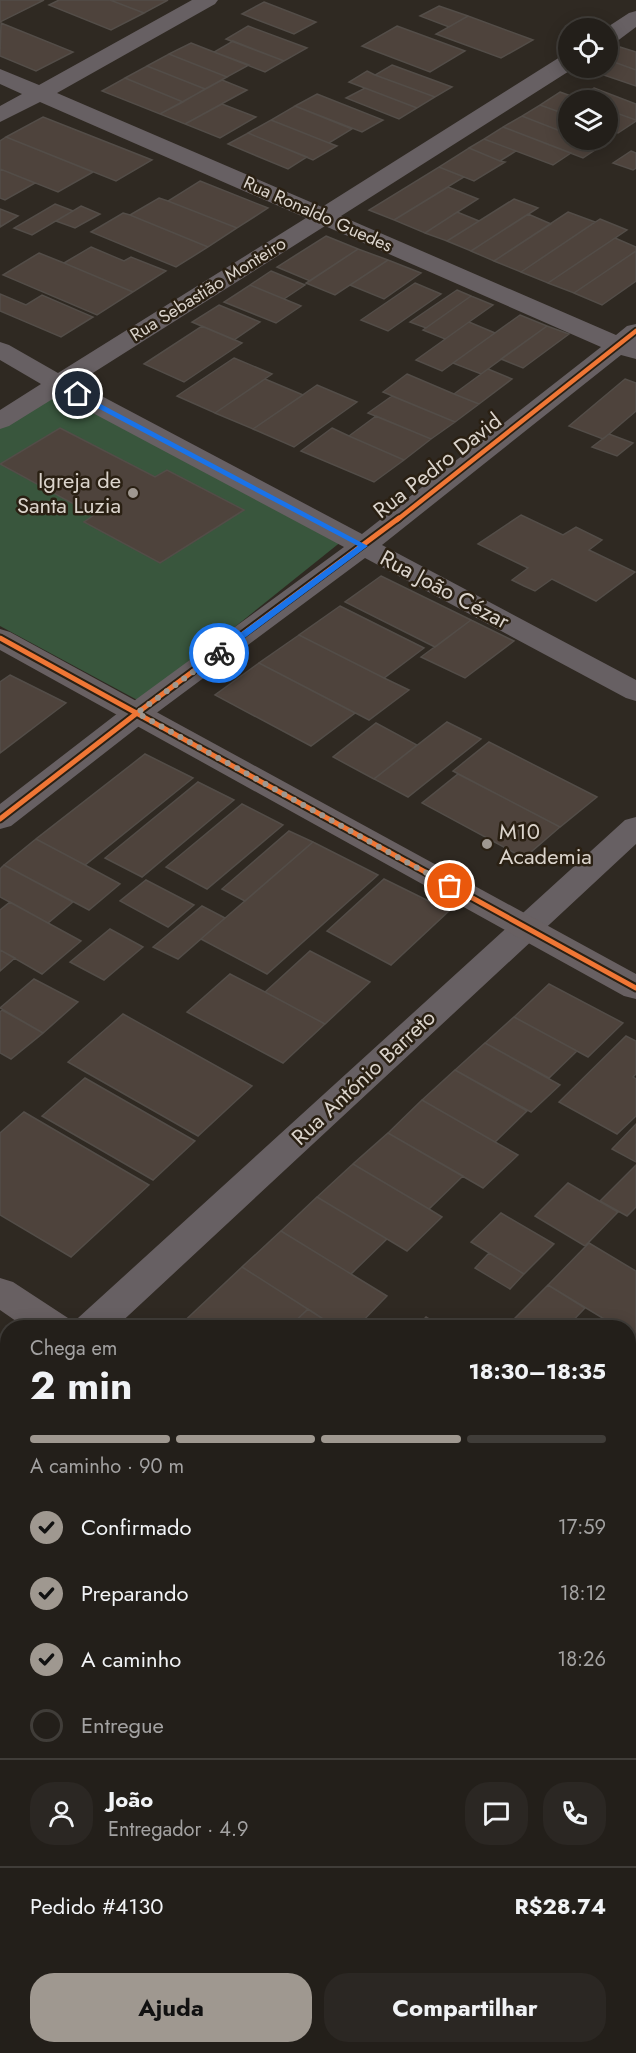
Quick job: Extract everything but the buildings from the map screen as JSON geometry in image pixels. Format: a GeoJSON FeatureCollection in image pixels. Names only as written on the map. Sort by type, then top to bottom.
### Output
{"type":"FeatureCollection","features":[{"type":"Feature","properties":{"kind":"main road"},"geometry":{"type":"LineString","coordinates":[[0,638],[636,988]]}},
{"type":"Feature","properties":{"kind":"main road"},"geometry":{"type":"LineString","coordinates":[[0,1292],[43,1320]]}},
{"type":"Feature","properties":{"kind":"street"},"geometry":{"type":"LineString","coordinates":[[0,115],[208,0]]}},
{"type":"Feature","properties":{"kind":"street"},"geometry":{"type":"LineString","coordinates":[[618,30],[636,17]]}},
{"type":"Feature","properties":{"kind":"street","name":"Rua Sebastião Monteiro"},"geometry":{"type":"LineString","coordinates":[[0,422],[57,383],[558,68]]}},
{"type":"Feature","properties":{"kind":"street","name":"Rua Ronaldo Guedes"},"geometry":{"type":"LineString","coordinates":[[0,76],[324,216],[630,343]]}},
{"type":"Feature","properties":{"kind":"street","name":"Rua Pedro David"},"geometry":{"type":"LineString","coordinates":[[0,819],[137,713],[364,546],[630,343]]}},
{"type":"Feature","properties":{"kind":"street","name":"Rua João Cézar"},"geometry":{"type":"LineString","coordinates":[[0,350],[57,383],[636,692]]}},
{"type":"Feature","properties":{"kind":"street","name":"Rua António Barreto"},"geometry":{"type":"LineString","coordinates":[[100,1320],[636,827]]}},
{"type":"Feature","properties":{"kind":"green space"},"geometry":{"type":"Polygon","coordinates":[[[59,376],[347,537],[141,702],[0,626],[0,414],[59,376]]]}},
{"type":"Feature","properties":{"kind":"cycle path"},"geometry":{"type":"LineString","coordinates":[[0,819],[137,713],[364,546],[636,331]]}},
{"type":"Feature","properties":{"kind":"cycle path"},"geometry":{"type":"LineString","coordinates":[[0,638],[636,988]]}},
{"type":"Feature","properties":{"kind":"way so far"},"geometry":{"type":"LineString","coordinates":[[219,653],[137,713],[450,886]]}},
{"type":"Feature","properties":{"kind":"place","name":"Igreja de Santa Luzia"},"geometry":{"type":"Point","coordinates":[133,493]}},
{"type":"Feature","properties":{"kind":"place","name":"M10 Academia"},"geometry":{"type":"Point","coordinates":[487,844]}},
{"type":"Feature","properties":{"kind":"route"},"geometry":{"type":"LineString","coordinates":[[78,394],[364,546],[219,653]]}}]}
